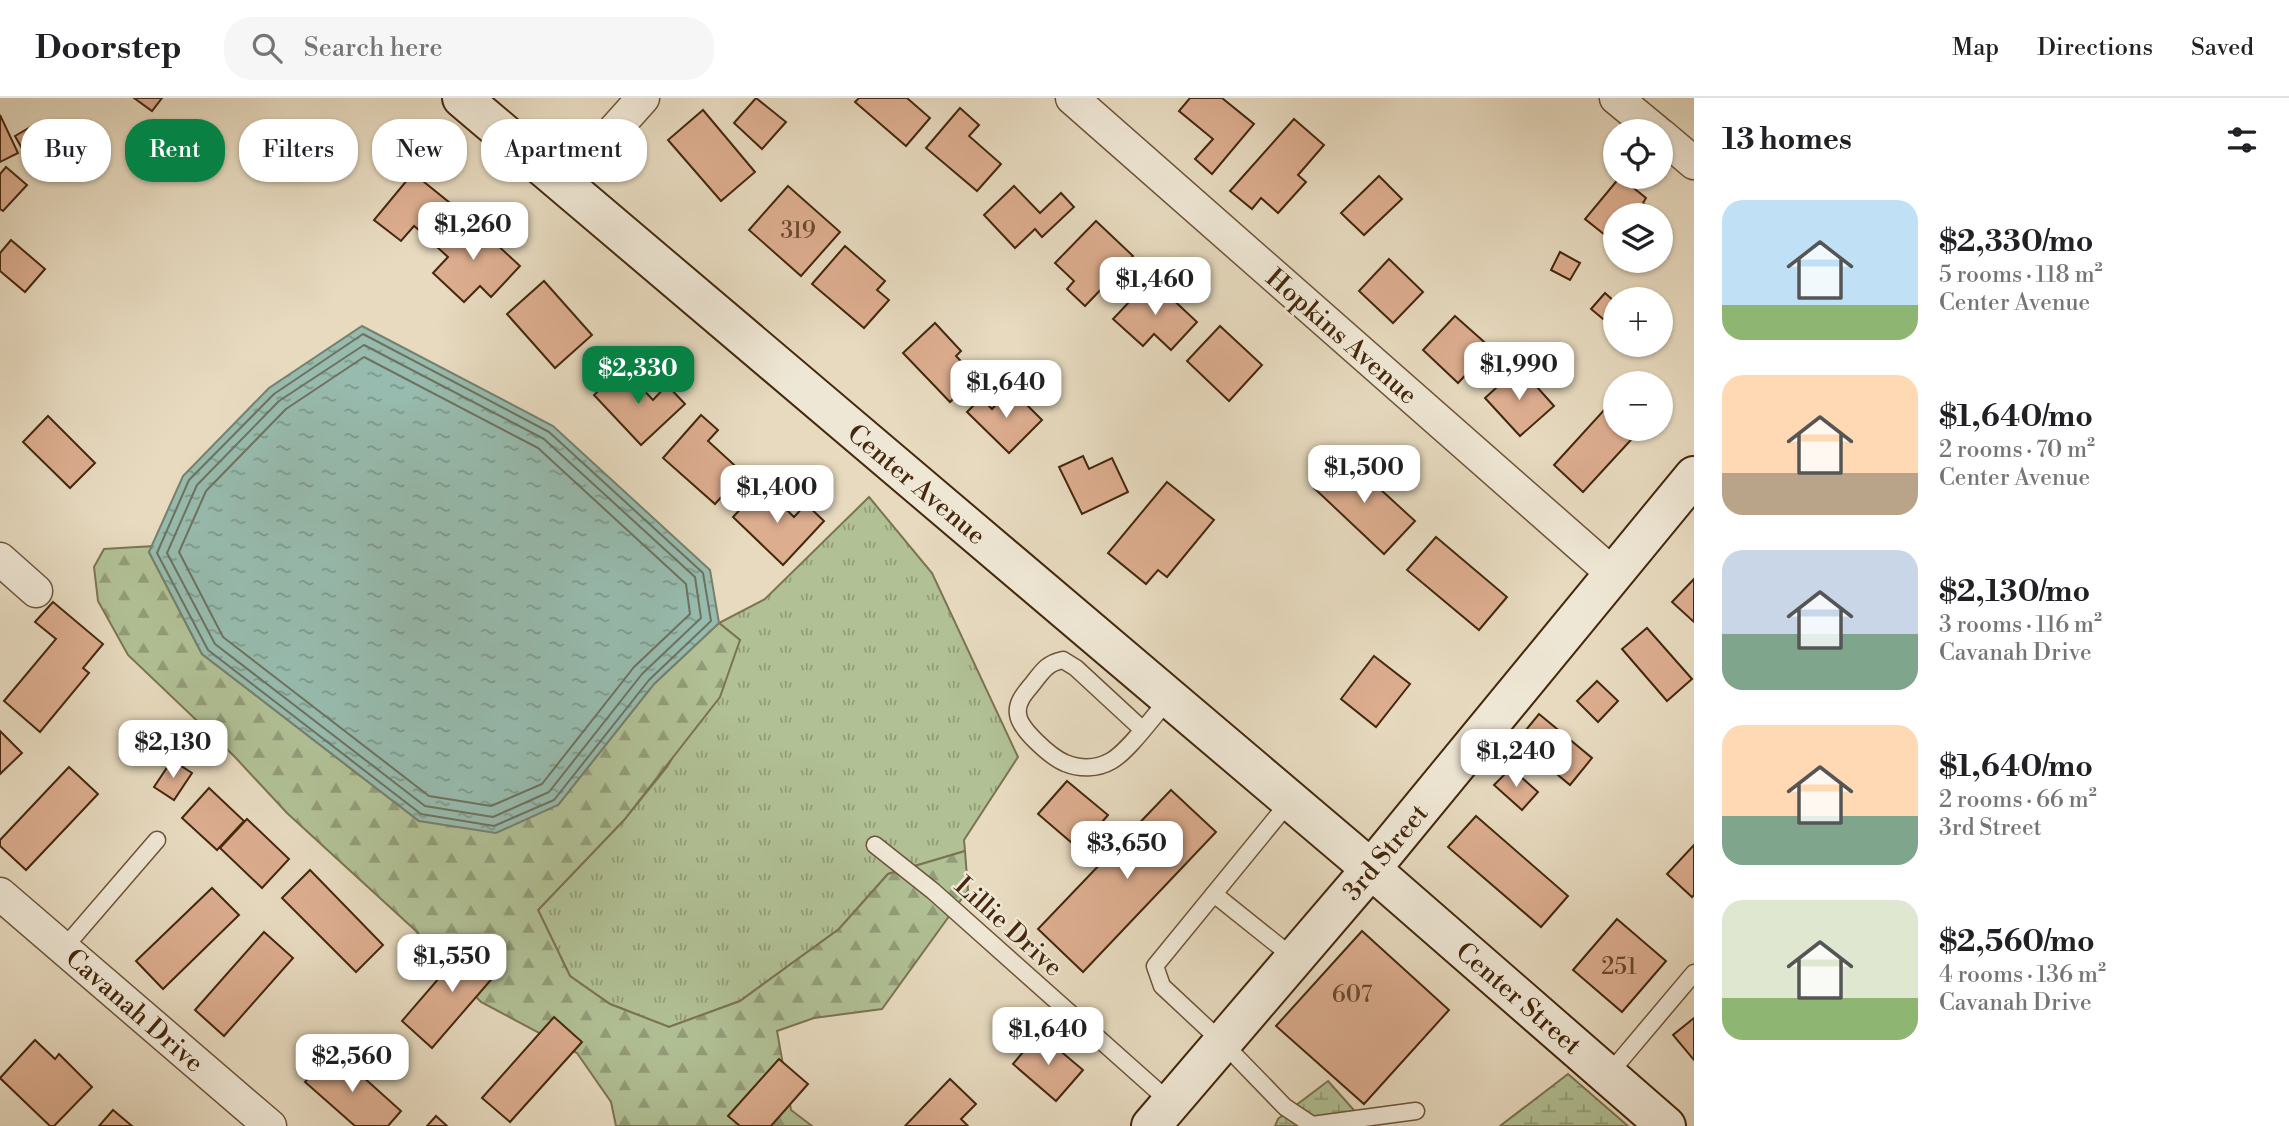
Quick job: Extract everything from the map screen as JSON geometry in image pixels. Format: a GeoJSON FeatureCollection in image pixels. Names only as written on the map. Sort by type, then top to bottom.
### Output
{"type":"FeatureCollection","features":[{"type":"Feature","properties":{"kind":"street","name":"Center Avenue"},"geometry":{"type":"LineString","coordinates":[[462,98],[1371,869]]}},
{"type":"Feature","properties":{"kind":"street"},"geometry":{"type":"LineString","coordinates":[[565,185],[643,98]]}},
{"type":"Feature","properties":{"kind":"street","name":"Hopkins Avenue"},"geometry":{"type":"LineString","coordinates":[[1072,98],[1613,574]]}},
{"type":"Feature","properties":{"kind":"street"},"geometry":{"type":"LineString","coordinates":[[1630,102],[1645,119]]}},
{"type":"Feature","properties":{"kind":"street"},"geometry":{"type":"LineString","coordinates":[[1673,145],[1694,163]]}},
{"type":"Feature","properties":{"kind":"street","name":"3rd Street"},"geometry":{"type":"LineString","coordinates":[[1161,1114],[1371,869],[1692,481]]}},
{"type":"Feature","properties":{"kind":"street"},"geometry":{"type":"LineString","coordinates":[[0,559],[36,591]]}},
{"type":"Feature","properties":{"kind":"street","name":"Center Street"},"geometry":{"type":"LineString","coordinates":[[1371,869],[1667,1126]]}},
{"type":"Feature","properties":{"kind":"street","name":"Cavanah Drive"},"geometry":{"type":"LineString","coordinates":[[0,894],[271,1126]]}},
{"type":"Feature","properties":{"kind":"lane"},"geometry":{"type":"LineString","coordinates":[[1142,729],[1076,668],[1063,660],[1048,664],[1019,702],[1018,715],[1031,736],[1064,762],[1088,768],[1113,760],[1142,729],[1169,699]]}},
{"type":"Feature","properties":{"kind":"lane"},"geometry":{"type":"LineString","coordinates":[[1290,801],[1155,966],[1162,986],[1286,1107],[1312,1125],[1416,1111]]}},
{"type":"Feature","properties":{"kind":"lane"},"geometry":{"type":"LineString","coordinates":[[63,949],[157,840]]}},
{"type":"Feature","properties":{"kind":"lane","name":"Lillie Drive"},"geometry":{"type":"LineString","coordinates":[[875,845],[933,891],[1161,1114]]}},
{"type":"Feature","properties":{"kind":"lane"},"geometry":{"type":"LineString","coordinates":[[1214,894],[1294,959]]}},
{"type":"Feature","properties":{"kind":"lane"},"geometry":{"type":"LineString","coordinates":[[1608,1076],[1694,973]]}},
{"type":"Feature","properties":{"kind":"green space"},"geometry":{"type":"Polygon","coordinates":[[[869,497],[932,573],[1018,757],[964,840],[965,851],[888,874],[839,929],[740,1001],[669,1027],[610,1004],[570,976],[538,910],[624,820],[667,767],[740,640],[719,623],[765,599],[869,497]]]}},
{"type":"Feature","properties":{"kind":"green space"},"geometry":{"type":"Polygon","coordinates":[[[152,546],[149,552],[202,654],[419,821],[558,805],[654,684],[719,623],[740,640],[720,697],[624,820],[538,910],[570,976],[610,1004],[669,1027],[740,1001],[839,929],[888,874],[965,851],[968,890],[882,1009],[814,1018],[777,1031],[791,1110],[812,1126],[616,1126],[611,1102],[577,1053],[481,1002],[416,931],[287,813],[234,756],[128,655],[98,601],[94,567],[104,549],[152,546]]]}},
{"type":"Feature","properties":{"kind":"green space"},"geometry":{"type":"Polygon","coordinates":[[[1568,1074],[1628,1126],[1500,1126],[1568,1074]]]}},
{"type":"Feature","properties":{"kind":"green space"},"geometry":{"type":"Polygon","coordinates":[[[1328,1081],[1368,1126],[1275,1126],[1278,1119],[1328,1081]]]}},
{"type":"Feature","properties":{"kind":"water"},"geometry":{"type":"Polygon","coordinates":[[[362,326],[553,426],[710,570],[719,623],[654,684],[558,805],[496,833],[419,821],[202,654],[149,552],[183,476],[269,388],[362,326]]]}},
{"type":"Feature","properties":{"kind":"building"},"geometry":{"type":"Polygon","coordinates":[[[134,98],[162,98],[152,111],[134,98]]]}},
{"type":"Feature","properties":{"kind":"building"},"geometry":{"type":"Polygon","coordinates":[[[756,98],[786,122],[762,149],[734,123],[756,98]]]}},
{"type":"Feature","properties":{"kind":"building"},"geometry":{"type":"Polygon","coordinates":[[[859,98],[907,98],[930,118],[906,146],[855,102],[859,98]]]}},
{"type":"Feature","properties":{"kind":"building"},"geometry":{"type":"Polygon","coordinates":[[[1190,98],[1222,98],[1254,124],[1212,174],[1195,159],[1213,139],[1179,111],[1190,98]]]}},
{"type":"Feature","properties":{"kind":"building"},"geometry":{"type":"Polygon","coordinates":[[[960,108],[979,125],[969,136],[1001,164],[977,191],[926,148],[960,108]]]}},
{"type":"Feature","properties":{"kind":"building"},"geometry":{"type":"Polygon","coordinates":[[[703,110],[755,172],[721,201],[668,140],[703,110]]]}},
{"type":"Feature","properties":{"kind":"building"},"geometry":{"type":"Polygon","coordinates":[[[0,115],[18,153],[0,162],[0,115]]]}},
{"type":"Feature","properties":{"kind":"building"},"geometry":{"type":"Polygon","coordinates":[[[1294,119],[1324,145],[1298,175],[1306,182],[1278,213],[1261,198],[1252,209],[1230,191],[1294,119]]]}},
{"type":"Feature","properties":{"kind":"building"},"geometry":{"type":"Polygon","coordinates":[[[21,132],[21,147],[15,136],[21,132]]]}},
{"type":"Feature","properties":{"kind":"building"},"geometry":{"type":"Polygon","coordinates":[[[6,167],[27,185],[3,211],[0,209],[0,174],[6,167]]]}},
{"type":"Feature","properties":{"kind":"building"},"geometry":{"type":"Polygon","coordinates":[[[1379,176],[1402,199],[1364,235],[1341,213],[1379,176]]]}},
{"type":"Feature","properties":{"kind":"building"},"geometry":{"type":"Polygon","coordinates":[[[406,182],[424,182],[450,203],[425,235],[414,226],[401,241],[374,220],[406,182]]]}},
{"type":"Feature","properties":{"kind":"building"},"geometry":{"type":"Polygon","coordinates":[[[788,186],[840,232],[801,276],[749,230],[788,186]]]}},
{"type":"Feature","properties":{"kind":"building"},"geometry":{"type":"Polygon","coordinates":[[[1014,186],[1040,213],[1061,193],[1074,207],[1042,237],[1035,229],[1015,248],[984,215],[1014,186]]]}},
{"type":"Feature","properties":{"kind":"building"},"geometry":{"type":"Polygon","coordinates":[[[1610,189],[1635,189],[1646,198],[1643,203],[1603,203],[1603,233],[1585,219],[1610,189]]]}},
{"type":"Feature","properties":{"kind":"building"},"geometry":{"type":"Polygon","coordinates":[[[466,216],[520,266],[491,297],[480,286],[464,302],[433,273],[448,257],[437,247],[466,216]]]}},
{"type":"Feature","properties":{"kind":"building"},"geometry":{"type":"Polygon","coordinates":[[[1096,221],[1133,256],[1085,306],[1067,289],[1074,281],[1055,263],[1096,221]]]}},
{"type":"Feature","properties":{"kind":"building"},"geometry":{"type":"Polygon","coordinates":[[[11,240],[45,269],[25,292],[0,271],[0,253],[11,240]]]}},
{"type":"Feature","properties":{"kind":"building"},"geometry":{"type":"Polygon","coordinates":[[[845,246],[885,281],[877,290],[889,300],[864,328],[812,284],[845,246]]]}},
{"type":"Feature","properties":{"kind":"building"},"geometry":{"type":"Polygon","coordinates":[[[1560,252],[1580,263],[1570,280],[1551,270],[1560,252]]]}},
{"type":"Feature","properties":{"kind":"building"},"geometry":{"type":"Polygon","coordinates":[[[1389,259],[1423,292],[1393,323],[1359,291],[1389,259]]]}},
{"type":"Feature","properties":{"kind":"building"},"geometry":{"type":"Polygon","coordinates":[[[1151,279],[1197,322],[1171,350],[1154,334],[1143,346],[1113,319],[1151,279]]]}},
{"type":"Feature","properties":{"kind":"building"},"geometry":{"type":"Polygon","coordinates":[[[544,281],[592,335],[555,368],[507,314],[544,281]]]}},
{"type":"Feature","properties":{"kind":"building"},"geometry":{"type":"Polygon","coordinates":[[[1603,295],[1603,319],[1591,309],[1603,295]]]}},
{"type":"Feature","properties":{"kind":"building"},"geometry":{"type":"Polygon","coordinates":[[[1455,316],[1491,348],[1458,383],[1423,350],[1455,316]]]}},
{"type":"Feature","properties":{"kind":"building"},"geometry":{"type":"Polygon","coordinates":[[[935,323],[961,351],[956,356],[976,377],[950,402],[903,353],[935,323]]]}},
{"type":"Feature","properties":{"kind":"building"},"geometry":{"type":"Polygon","coordinates":[[[1220,326],[1262,365],[1229,401],[1187,361],[1220,326]]]}},
{"type":"Feature","properties":{"kind":"building"},"geometry":{"type":"Polygon","coordinates":[[[1519,367],[1554,406],[1520,436],[1485,398],[1519,367]]]}},
{"type":"Feature","properties":{"kind":"building"},"geometry":{"type":"Polygon","coordinates":[[[623,368],[653,400],[667,385],[685,404],[641,445],[594,395],[623,368]]]}},
{"type":"Feature","properties":{"kind":"building"},"geometry":{"type":"Polygon","coordinates":[[[1011,389],[1042,420],[1009,453],[967,412],[981,398],[992,409],[1011,389]]]}},
{"type":"Feature","properties":{"kind":"building"},"geometry":{"type":"Polygon","coordinates":[[[1603,411],[1603,441],[1630,441],[1583,492],[1554,465],[1603,411]]]}},
{"type":"Feature","properties":{"kind":"building"},"geometry":{"type":"Polygon","coordinates":[[[701,415],[718,430],[708,441],[743,473],[715,504],[663,458],[701,415]]]}},
{"type":"Feature","properties":{"kind":"building"},"geometry":{"type":"Polygon","coordinates":[[[48,416],[95,463],[70,488],[23,442],[48,416]]]}},
{"type":"Feature","properties":{"kind":"building"},"geometry":{"type":"Polygon","coordinates":[[[1083,456],[1089,469],[1112,458],[1128,492],[1082,514],[1059,467],[1083,456]]]}},
{"type":"Feature","properties":{"kind":"building"},"geometry":{"type":"Polygon","coordinates":[[[1344,456],[1415,521],[1384,554],[1314,488],[1344,456]]]}},
{"type":"Feature","properties":{"kind":"building"},"geometry":{"type":"Polygon","coordinates":[[[1167,482],[1214,520],[1167,577],[1158,570],[1146,584],[1108,553],[1167,482]]]}},
{"type":"Feature","properties":{"kind":"building"},"geometry":{"type":"Polygon","coordinates":[[[762,486],[794,517],[806,504],[824,521],[783,565],[733,517],[762,486]]]}},
{"type":"Feature","properties":{"kind":"building"},"geometry":{"type":"Polygon","coordinates":[[[1436,537],[1507,597],[1479,630],[1407,570],[1436,537]]]}},
{"type":"Feature","properties":{"kind":"building"},"geometry":{"type":"Polygon","coordinates":[[[1694,579],[1694,622],[1672,602],[1694,579]]]}},
{"type":"Feature","properties":{"kind":"building"},"geometry":{"type":"Polygon","coordinates":[[[53,602],[103,644],[83,668],[89,673],[40,732],[4,701],[56,639],[35,622],[53,602]]]}},
{"type":"Feature","properties":{"kind":"building"},"geometry":{"type":"Polygon","coordinates":[[[1647,628],[1692,679],[1667,701],[1622,649],[1647,628]]]}},
{"type":"Feature","properties":{"kind":"building"},"geometry":{"type":"Polygon","coordinates":[[[1374,656],[1410,684],[1376,727],[1341,699],[1374,656]]]}},
{"type":"Feature","properties":{"kind":"building"},"geometry":{"type":"Polygon","coordinates":[[[1597,681],[1618,701],[1598,722],[1577,701],[1597,681]]]}},
{"type":"Feature","properties":{"kind":"building"},"geometry":{"type":"Polygon","coordinates":[[[1539,714],[1592,758],[1570,785],[1517,741],[1539,714]]]}},
{"type":"Feature","properties":{"kind":"building"},"geometry":{"type":"Polygon","coordinates":[[[0,731],[22,753],[0,774],[0,731]]]}},
{"type":"Feature","properties":{"kind":"building"},"geometry":{"type":"Polygon","coordinates":[[[172,760],[192,773],[174,800],[154,787],[172,760]]]}},
{"type":"Feature","properties":{"kind":"building"},"geometry":{"type":"Polygon","coordinates":[[[69,767],[98,794],[26,870],[0,846],[0,840],[69,767]]]}},
{"type":"Feature","properties":{"kind":"building"},"geometry":{"type":"Polygon","coordinates":[[[1511,768],[1538,792],[1522,810],[1494,785],[1511,768]]]}},
{"type":"Feature","properties":{"kind":"building"},"geometry":{"type":"Polygon","coordinates":[[[1067,781],[1108,815],[1079,849],[1038,814],[1067,781]]]}},
{"type":"Feature","properties":{"kind":"building"},"geometry":{"type":"Polygon","coordinates":[[[209,788],[244,821],[217,850],[182,818],[209,788]]]}},
{"type":"Feature","properties":{"kind":"building"},"geometry":{"type":"Polygon","coordinates":[[[1171,790],[1216,832],[1083,972],[1038,929],[1171,790]]]}},
{"type":"Feature","properties":{"kind":"building"},"geometry":{"type":"Polygon","coordinates":[[[1476,816],[1568,896],[1541,927],[1448,847],[1476,816]]]}},
{"type":"Feature","properties":{"kind":"building"},"geometry":{"type":"Polygon","coordinates":[[[247,819],[289,859],[262,888],[220,848],[247,819]]]}},
{"type":"Feature","properties":{"kind":"building"},"geometry":{"type":"Polygon","coordinates":[[[1694,845],[1694,895],[1692,897],[1667,874],[1694,845]]]}},
{"type":"Feature","properties":{"kind":"building"},"geometry":{"type":"Polygon","coordinates":[[[310,870],[383,945],[356,972],[282,898],[310,870]]]}},
{"type":"Feature","properties":{"kind":"building"},"geometry":{"type":"Polygon","coordinates":[[[212,888],[239,915],[163,989],[136,961],[212,888]]]}},
{"type":"Feature","properties":{"kind":"building"},"geometry":{"type":"Polygon","coordinates":[[[1617,919],[1666,961],[1622,1012],[1573,970],[1617,919]]]}},
{"type":"Feature","properties":{"kind":"building"},"geometry":{"type":"Polygon","coordinates":[[[1362,931],[1449,1010],[1364,1104],[1276,1026],[1362,931]]]}},
{"type":"Feature","properties":{"kind":"building"},"geometry":{"type":"Polygon","coordinates":[[[264,932],[293,958],[224,1036],[195,1010],[264,932]]]}},
{"type":"Feature","properties":{"kind":"building"},"geometry":{"type":"Polygon","coordinates":[[[471,941],[502,967],[432,1048],[402,1021],[471,941]]]}},
{"type":"Feature","properties":{"kind":"building"},"geometry":{"type":"Polygon","coordinates":[[[554,1017],[582,1042],[510,1122],[482,1098],[554,1017]]]}},
{"type":"Feature","properties":{"kind":"building"},"geometry":{"type":"Polygon","coordinates":[[[1694,1018],[1694,1060],[1673,1035],[1694,1018]]]}},
{"type":"Feature","properties":{"kind":"building"},"geometry":{"type":"Polygon","coordinates":[[[1039,1033],[1083,1070],[1056,1101],[1013,1064],[1039,1033]]]}},
{"type":"Feature","properties":{"kind":"building"},"geometry":{"type":"Polygon","coordinates":[[[35,1040],[55,1059],[59,1054],[92,1087],[54,1126],[50,1126],[0,1078],[35,1040]]]}},
{"type":"Feature","properties":{"kind":"building"},"geometry":{"type":"Polygon","coordinates":[[[333,1050],[401,1111],[388,1126],[355,1126],[305,1082],[333,1050]]]}},
{"type":"Feature","properties":{"kind":"building"},"geometry":{"type":"Polygon","coordinates":[[[779,1059],[808,1084],[771,1126],[740,1126],[728,1116],[779,1059]]]}},
{"type":"Feature","properties":{"kind":"building"},"geometry":{"type":"Polygon","coordinates":[[[950,1079],[976,1104],[961,1119],[968,1126],[905,1126],[950,1079]]]}},
{"type":"Feature","properties":{"kind":"building"},"geometry":{"type":"Polygon","coordinates":[[[113,1110],[132,1126],[99,1126],[113,1110]]]}},
{"type":"Feature","properties":{"kind":"building"},"geometry":{"type":"Polygon","coordinates":[[[436,1116],[447,1126],[427,1126],[436,1116]]]}}]}
